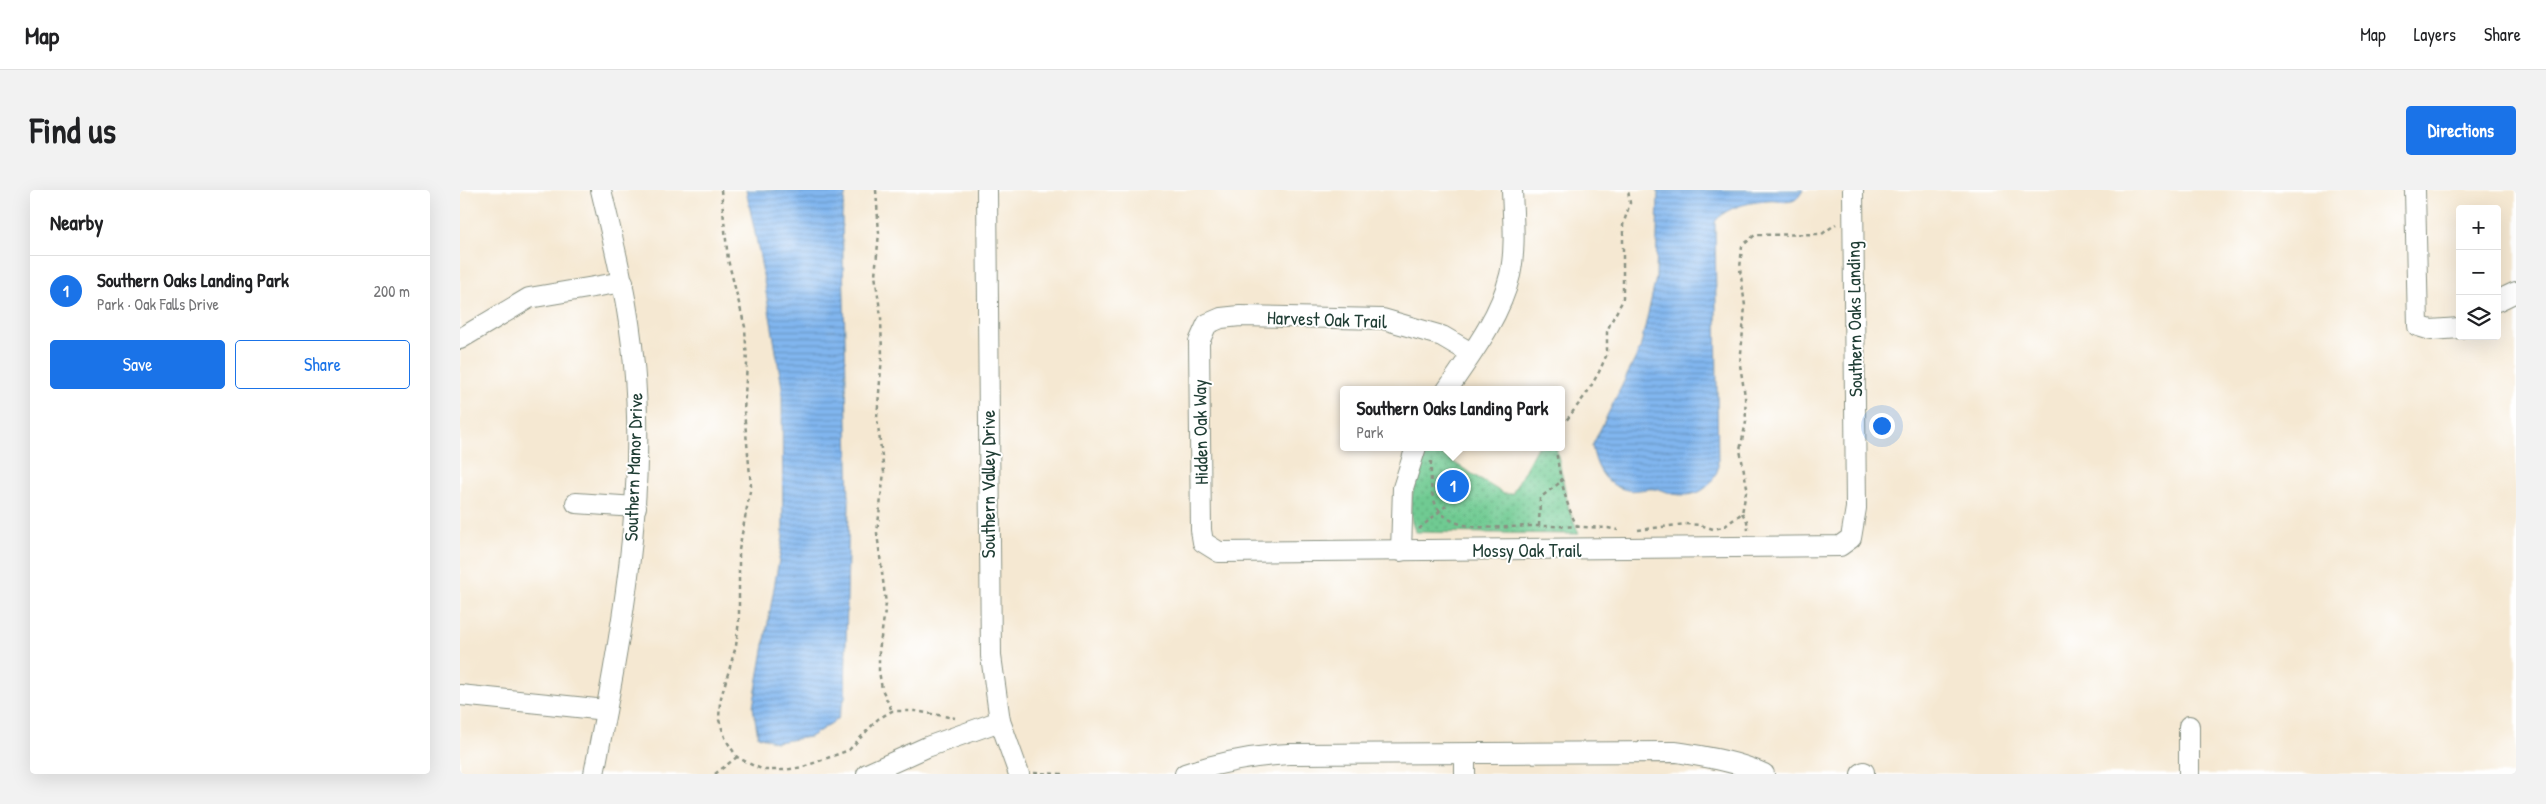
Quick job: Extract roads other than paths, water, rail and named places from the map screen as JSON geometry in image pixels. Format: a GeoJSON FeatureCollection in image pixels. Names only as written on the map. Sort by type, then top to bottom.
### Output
{"type":"FeatureCollection","features":[{"type":"Feature","properties":{"kind":"street","name":"Southern Manor Drive"},"geometry":{"type":"LineString","coordinates":[[594,774],[624,600],[636,506],[638,423],[634,364],[623,282],[601,190]]}},
{"type":"Feature","properties":{"kind":"street","name":"Southern Valley Drive"},"geometry":{"type":"LineString","coordinates":[[987,190],[990,656],[1000,721],[1019,774]]}},
{"type":"Feature","properties":{"kind":"street"},"geometry":{"type":"LineString","coordinates":[[1450,386],[1471,354],[1502,300],[1510,274],[1513,239],[1512,190]]}},
{"type":"Feature","properties":{"kind":"street","name":"Southern Oaks Landing"},"geometry":{"type":"LineString","coordinates":[[1851,538],[1856,508],[1852,190]]}},
{"type":"Feature","properties":{"kind":"street"},"geometry":{"type":"LineString","coordinates":[[2416,190],[2418,326],[2431,330],[2456,328]]}},
{"type":"Feature","properties":{"kind":"street"},"geometry":{"type":"LineString","coordinates":[[460,339],[529,298],[623,282]]}},
{"type":"Feature","properties":{"kind":"street"},"geometry":{"type":"LineString","coordinates":[[2501,299],[2516,292]]}},
{"type":"Feature","properties":{"kind":"street","name":"Harvest Oak Trail"},"geometry":{"type":"LineString","coordinates":[[1207,324],[1221,318],[1240,316],[1383,319],[1442,336],[1471,354]]}},
{"type":"Feature","properties":{"kind":"street","name":"Hidden Oak Way"},"geometry":{"type":"LineString","coordinates":[[1203,542],[1201,530],[1199,342],[1207,324]]}},
{"type":"Feature","properties":{"kind":"street"},"geometry":{"type":"LineString","coordinates":[[1402,547],[1403,488],[1423,451]]}},
{"type":"Feature","properties":{"kind":"street"},"geometry":{"type":"LineString","coordinates":[[576,503],[636,506]]}},
{"type":"Feature","properties":{"kind":"street","name":"Mossy Oak Trail"},"geometry":{"type":"LineString","coordinates":[[1203,542],[1219,552],[1402,547],[1808,548],[1840,546],[1851,538]]}},
{"type":"Feature","properties":{"kind":"street"},"geometry":{"type":"LineString","coordinates":[[460,695],[606,710]]}},
{"type":"Feature","properties":{"kind":"street"},"geometry":{"type":"LineString","coordinates":[[867,774],[927,747],[1000,721]]}},
{"type":"Feature","properties":{"kind":"street"},"geometry":{"type":"LineString","coordinates":[[2189,726],[2189,774]]}},
{"type":"Feature","properties":{"kind":"street"},"geometry":{"type":"LineString","coordinates":[[1185,774],[1217,763],[1258,756],[1676,752],[1717,758],[1747,766],[1764,774]]}},
{"type":"Feature","properties":{"kind":"street"},"geometry":{"type":"LineString","coordinates":[[1465,754],[1465,774]]}},
{"type":"Feature","properties":{"kind":"water"},"geometry":{"type":"Polygon","coordinates":[[[746,190],[846,190],[842,215],[849,504],[845,697],[838,719],[810,737],[776,742],[758,736],[753,707],[783,537],[782,387],[760,257],[746,190]]]}},
{"type":"Feature","properties":{"kind":"water"},"geometry":{"type":"Polygon","coordinates":[[[1658,190],[1803,190],[1792,201],[1771,201],[1738,206],[1719,217],[1715,222],[1718,469],[1706,487],[1689,495],[1673,494],[1657,489],[1627,490],[1619,488],[1602,474],[1592,446],[1640,349],[1656,278],[1658,190]]]}},
{"type":"Feature","properties":{"kind":"place","name":"Southern Oaks Landing Park"},"geometry":{"type":"Point","coordinates":[1453,486]}}]}
